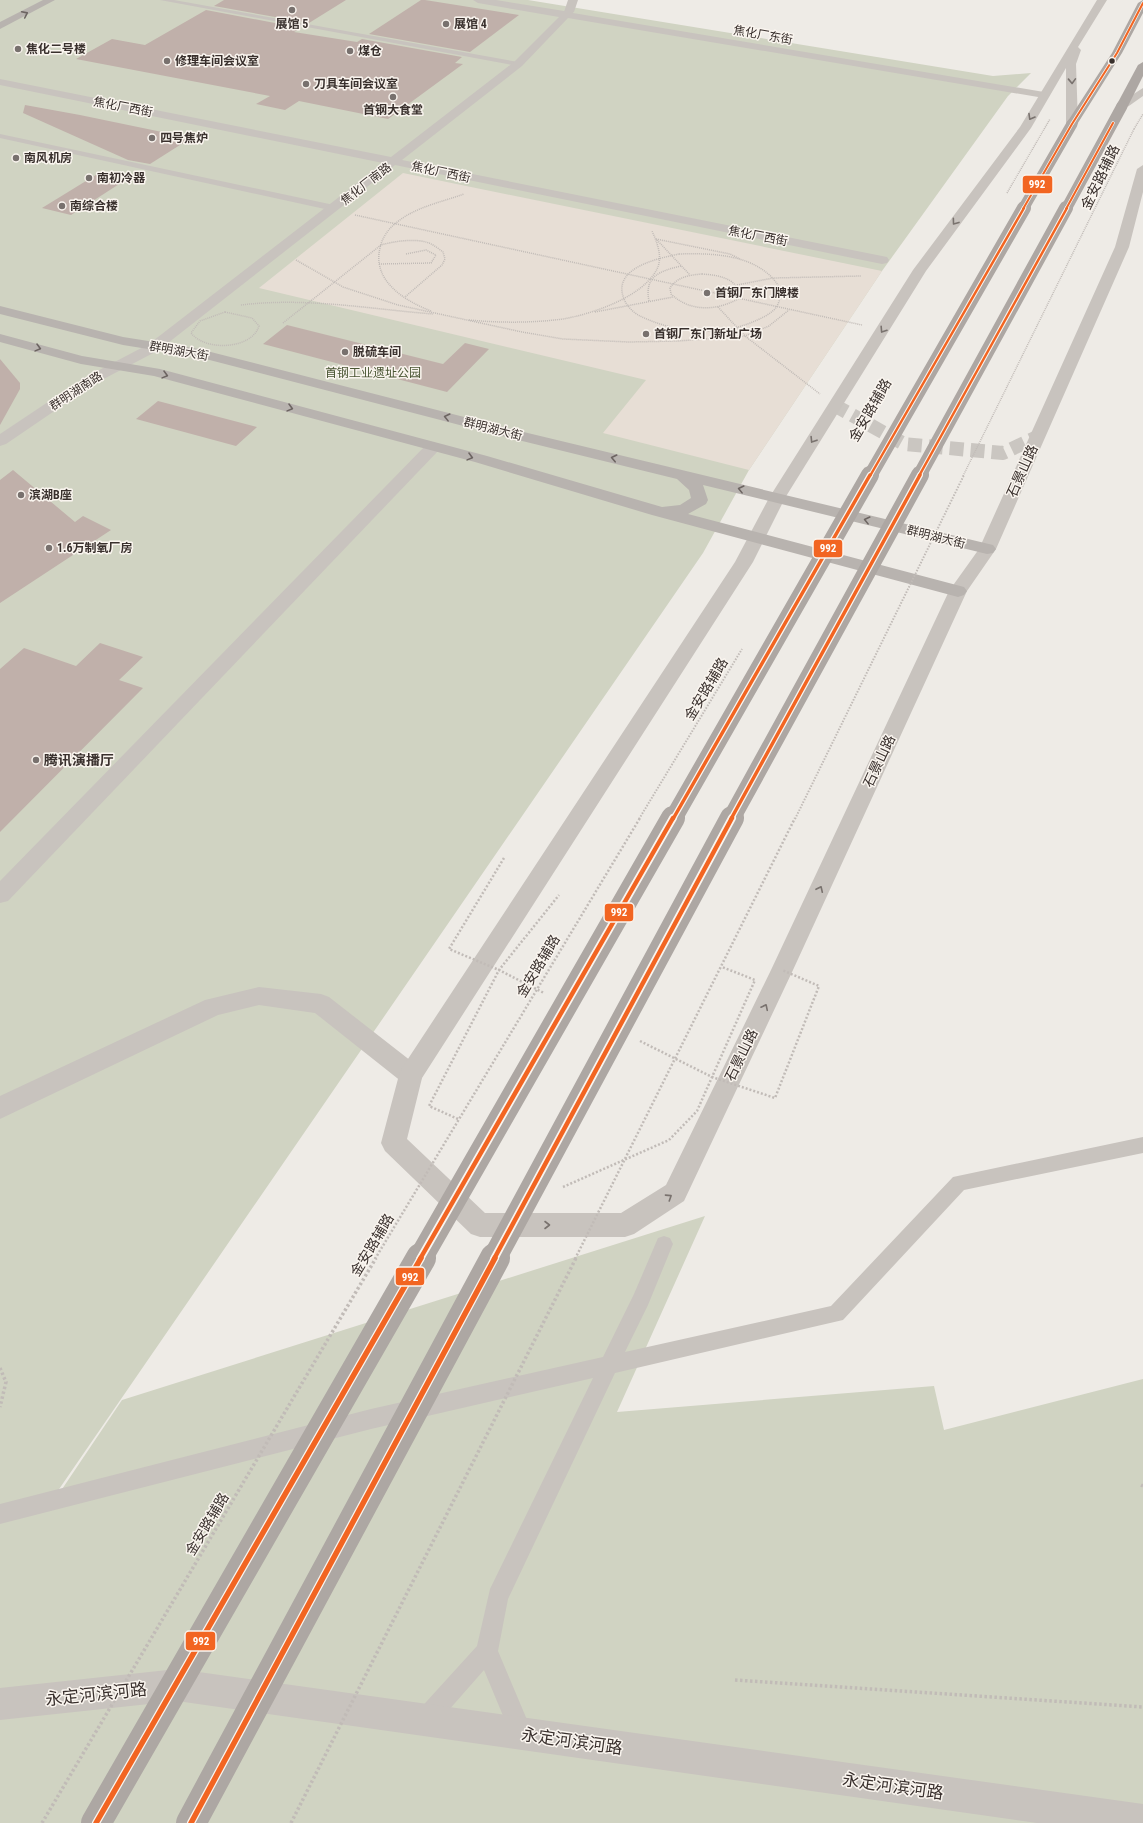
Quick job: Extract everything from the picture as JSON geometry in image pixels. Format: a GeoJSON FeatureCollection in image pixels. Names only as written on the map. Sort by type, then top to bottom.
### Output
{"type":"FeatureCollection","features":[{"type":"Feature","properties":{"kind":"main road"},"geometry":{"type":"LineString","coordinates":[[0,15],[29,0]]}},
{"type":"Feature","properties":{"kind":"main road"},"geometry":{"type":"LineString","coordinates":[[0,26],[50,0]]}},
{"type":"Feature","properties":{"kind":"main road"},"geometry":{"type":"LineString","coordinates":[[96,1823],[1072,124],[1117,52],[1143,3]]}},
{"type":"Feature","properties":{"kind":"main road"},"geometry":{"type":"LineString","coordinates":[[191,1823],[673,925],[1122,106],[1143,65]]}},
{"type":"Feature","properties":{"kind":"main road","name":"群明湖大街"},"geometry":{"type":"LineString","coordinates":[[0,310],[123,341],[199,353],[504,432],[987,549]]}},
{"type":"Feature","properties":{"kind":"main road","name":"群明湖大街"},"geometry":{"type":"LineString","coordinates":[[0,338],[81,360],[155,372],[433,447],[658,511],[757,536],[958,591]]}},
{"type":"Feature","properties":{"kind":"main road"},"geometry":{"type":"LineString","coordinates":[[658,511],[684,510],[700,500],[697,488],[681,474]]}},
{"type":"Feature","properties":{"kind":"street","name":"焦化厂东街"},"geometry":{"type":"LineString","coordinates":[[478,0],[568,13],[1046,92]]}},
{"type":"Feature","properties":{"kind":"street","name":"焦化厂东街"},"geometry":{"type":"LineString","coordinates":[[499,0],[568,13]]}},
{"type":"Feature","properties":{"kind":"street"},"geometry":{"type":"LineString","coordinates":[[568,13],[573,0]]}},
{"type":"Feature","properties":{"kind":"street"},"geometry":{"type":"LineString","coordinates":[[0,1108],[213,1007],[259,996],[321,1004],[411,1075],[744,562],[777,498],[920,270],[1007,150],[1025,128],[1082,30],[1102,0]]}},
{"type":"Feature","properties":{"kind":"street","name":"焦化厂南路"},"geometry":{"type":"LineString","coordinates":[[154,347],[518,64],[526,54],[568,13]]}},
{"type":"Feature","properties":{"kind":"street"},"geometry":{"type":"LineString","coordinates":[[1072,124],[1071,64],[1082,30]]}},
{"type":"Feature","properties":{"kind":"street","name":"焦化厂西街"},"geometry":{"type":"LineString","coordinates":[[0,82],[642,213],[882,260]]}},
{"type":"Feature","properties":{"kind":"street"},"geometry":{"type":"LineString","coordinates":[[1122,106],[1143,91]]}},
{"type":"Feature","properties":{"kind":"street","name":"石景山路"},"geometry":{"type":"LineString","coordinates":[[411,1075],[394,1142],[480,1225],[625,1225],[675,1194],[782,970],[958,591],[987,549],[1122,246],[1143,170]]}},
{"type":"Feature","properties":{"kind":"street","name":"群明湖南路"},"geometry":{"type":"LineString","coordinates":[[0,441],[89,382],[154,347]]}},
{"type":"Feature","properties":{"kind":"street"},"geometry":{"type":"LineString","coordinates":[[0,895],[433,447]]}},
{"type":"Feature","properties":{"kind":"street","name":"永定河滨河路"},"geometry":{"type":"LineString","coordinates":[[0,1704],[177,1685],[1143,1821]]}},
{"type":"Feature","properties":{"kind":"lane"},"geometry":{"type":"LineString","coordinates":[[163,0],[518,64]]}},
{"type":"Feature","properties":{"kind":"lane"},"geometry":{"type":"LineString","coordinates":[[0,136],[332,209]]}},
{"type":"Feature","properties":{"kind":"lane"},"geometry":{"type":"LineString","coordinates":[[0,1514],[371,1419],[836,1314],[959,1183],[1143,1145]]}},
{"type":"Feature","properties":{"kind":"lane"},"geometry":{"type":"LineString","coordinates":[[425,1720],[487,1651],[498,1597],[641,1299],[664,1244]]}},
{"type":"Feature","properties":{"kind":"lane"},"geometry":{"type":"LineString","coordinates":[[487,1651],[522,1734]]}},
{"type":"Feature","properties":{"kind":"path","name":"金安路辅路"},"geometry":{"type":"LineString","coordinates":[[291,1823],[722,967],[1134,129],[1143,114]]}},
{"type":"Feature","properties":{"kind":"path"},"geometry":{"type":"LineString","coordinates":[[1006,194],[1050,119]]}},
{"type":"Feature","properties":{"kind":"path"},"geometry":{"type":"LineString","coordinates":[[441,315],[424,309],[389,285],[379,264],[378,256],[382,238],[396,223],[420,209],[499,184]]}},
{"type":"Feature","properties":{"kind":"path"},"geometry":{"type":"LineString","coordinates":[[332,209],[738,299],[884,329]]}},
{"type":"Feature","properties":{"kind":"path"},"geometry":{"type":"LineString","coordinates":[[642,213],[656,238],[690,275]]}},
{"type":"Feature","properties":{"kind":"path"},"geometry":{"type":"LineString","coordinates":[[649,301],[646,293],[647,286],[657,269],[660,258],[656,238]]}},
{"type":"Feature","properties":{"kind":"path"},"geometry":{"type":"LineString","coordinates":[[656,238],[730,254],[749,262],[773,278],[777,283],[781,295],[776,307],[762,319],[738,328],[713,331],[684,330],[658,324],[637,314],[623,298],[621,288],[628,274],[639,266],[660,258],[703,254],[727,256],[749,262]]}},
{"type":"Feature","properties":{"kind":"path"},"geometry":{"type":"LineString","coordinates":[[283,323],[381,245],[392,242],[418,241],[429,243],[443,252],[445,259],[442,265],[405,297]]}},
{"type":"Feature","properties":{"kind":"path"},"geometry":{"type":"LineString","coordinates":[[282,248],[293,259],[334,282],[398,305],[457,319],[563,339],[636,342],[745,336],[755,334],[775,324],[789,310]]}},
{"type":"Feature","properties":{"kind":"path"},"geometry":{"type":"LineString","coordinates":[[379,264],[431,263],[436,255],[426,250],[406,254]]}},
{"type":"Feature","properties":{"kind":"path"},"geometry":{"type":"LineString","coordinates":[[583,315],[603,308],[623,298],[637,290],[660,272],[681,266]]}},
{"type":"Feature","properties":{"kind":"path"},"geometry":{"type":"LineString","coordinates":[[690,275],[714,275],[724,278],[736,285],[740,293],[738,299],[718,307],[691,306],[682,303],[673,297],[670,288],[672,284],[680,278],[690,275]]}},
{"type":"Feature","properties":{"kind":"path"},"geometry":{"type":"LineString","coordinates":[[736,285],[773,278],[862,276]]}},
{"type":"Feature","properties":{"kind":"path"},"geometry":{"type":"LineString","coordinates":[[457,319],[514,322],[553,320],[673,297]]}},
{"type":"Feature","properties":{"kind":"path"},"geometry":{"type":"LineString","coordinates":[[235,306],[263,301],[310,301],[441,315]]}},
{"type":"Feature","properties":{"kind":"path"},"geometry":{"type":"LineString","coordinates":[[718,307],[745,336],[834,405]]}},
{"type":"Feature","properties":{"kind":"path"},"geometry":{"type":"LineString","coordinates":[[205,317],[214,314],[235,312],[252,317],[258,326],[256,332],[243,341],[221,345],[210,345],[200,342],[194,338],[191,333],[193,327],[205,317],[229,308]]}},
{"type":"Feature","properties":{"kind":"path","name":"金安路辅路"},"geometry":{"type":"LineString","coordinates":[[42,1823],[458,1119],[744,645]]}},
{"type":"Feature","properties":{"kind":"path"},"geometry":{"type":"LineString","coordinates":[[458,1119],[429,1106],[499,970],[558,895]]}},
{"type":"Feature","properties":{"kind":"path"},"geometry":{"type":"LineString","coordinates":[[562,1188],[668,1140],[697,1111],[755,980],[722,967]]}},
{"type":"Feature","properties":{"kind":"path"},"geometry":{"type":"LineString","coordinates":[[712,1077],[775,1098],[819,986],[782,970]]}},
{"type":"Feature","properties":{"kind":"path"},"geometry":{"type":"LineString","coordinates":[[0,1368],[6,1382],[0,1407]]}},
{"type":"Feature","properties":{"kind":"path"},"geometry":{"type":"LineString","coordinates":[[735,1680],[1143,1707]]}},
{"type":"Feature","properties":{"kind":"green space","name":"首钢工业遗址公园"},"geometry":{"type":"Polygon","coordinates":[[[0,0],[528,0],[993,76],[1031,73],[1008,96],[882,271],[749,470],[703,553],[44,1511],[48,1510],[122,1400],[705,1216],[617,1412],[934,1386],[944,1430],[1143,1379],[1143,1823],[0,1823],[0,0]]]}},
{"type":"Feature","properties":{"kind":"shaded area","name":"首钢厂东门新址广场"},"geometry":{"type":"Polygon","coordinates":[[[403,173],[882,271],[749,470],[603,433],[646,380],[259,288],[403,173]]]}},
{"type":"Feature","properties":{"kind":"building","name":"展馆 5"},"geometry":{"type":"Polygon","coordinates":[[[224,0],[346,0],[309,23],[214,6],[224,0]]]}},
{"type":"Feature","properties":{"kind":"building","name":"展馆 4"},"geometry":{"type":"Polygon","coordinates":[[[421,0],[519,15],[470,52],[369,34],[421,0]]]}},
{"type":"Feature","properties":{"kind":"building"},"geometry":{"type":"Polygon","coordinates":[[[206,10],[301,28],[294,32],[357,42],[362,39],[462,57],[455,63],[463,64],[388,119],[299,101],[285,110],[256,104],[270,96],[76,59],[112,39],[145,45],[206,10]]]}},
{"type":"Feature","properties":{"kind":"building"},"geometry":{"type":"Polygon","coordinates":[[[25,105],[191,138],[150,164],[128,160],[23,113],[25,105]]]}},
{"type":"Feature","properties":{"kind":"building"},"geometry":{"type":"Polygon","coordinates":[[[99,173],[127,179],[71,215],[42,208],[99,173]]]}},
{"type":"Feature","properties":{"kind":"building","name":"脱硫车间"},"geometry":{"type":"Polygon","coordinates":[[[287,325],[443,364],[465,343],[489,349],[447,392],[263,344],[287,325]]]}},
{"type":"Feature","properties":{"kind":"building"},"geometry":{"type":"Polygon","coordinates":[[[0,359],[20,383],[20,389],[0,425],[0,359]]]}},
{"type":"Feature","properties":{"kind":"building"},"geometry":{"type":"Polygon","coordinates":[[[158,401],[257,427],[236,446],[136,419],[158,401]]]}},
{"type":"Feature","properties":{"kind":"building"},"geometry":{"type":"Polygon","coordinates":[[[13,470],[75,522],[83,516],[111,530],[0,603],[0,480],[13,470]]]}},
{"type":"Feature","properties":{"kind":"building","name":"腾讯演播厅"},"geometry":{"type":"Polygon","coordinates":[[[100,643],[143,657],[119,680],[143,688],[0,832],[0,669],[24,648],[76,666],[100,643]]]}},
{"type":"Feature","properties":{"kind":"tunnel"},"geometry":{"type":"LineString","coordinates":[[834,405],[904,444],[1003,453],[1037,437]]}},
{"type":"Feature","properties":{"kind":"transit line","name":"992"},"geometry":{"type":"LineString","coordinates":[[96,1823],[1072,124],[1117,53],[1143,3]]}},
{"type":"Feature","properties":{"kind":"transit line","name":"992"},"geometry":{"type":"LineString","coordinates":[[191,1823],[677,918],[1113,123]]}},
{"type":"Feature","properties":{"kind":"place","name":"展馆 5"},"geometry":{"type":"Point","coordinates":[292,10]}},
{"type":"Feature","properties":{"kind":"place","name":"展馆 4"},"geometry":{"type":"Point","coordinates":[446,24]}},
{"type":"Feature","properties":{"kind":"place","name":"焦化二号楼"},"geometry":{"type":"Point","coordinates":[18,49]}},
{"type":"Feature","properties":{"kind":"place","name":"煤仓"},"geometry":{"type":"Point","coordinates":[350,51]}},
{"type":"Feature","properties":{"kind":"place","name":"修理车间会议室"},"geometry":{"type":"Point","coordinates":[167,61]}},
{"type":"Feature","properties":{"kind":"place","name":"刀具车间会议室"},"geometry":{"type":"Point","coordinates":[306,84]}},
{"type":"Feature","properties":{"kind":"place","name":"首钢大食堂"},"geometry":{"type":"Point","coordinates":[393,97]}},
{"type":"Feature","properties":{"kind":"place","name":"四号焦炉"},"geometry":{"type":"Point","coordinates":[152,138]}},
{"type":"Feature","properties":{"kind":"place","name":"南风机房"},"geometry":{"type":"Point","coordinates":[16,158]}},
{"type":"Feature","properties":{"kind":"place","name":"南初冷器"},"geometry":{"type":"Point","coordinates":[89,178]}},
{"type":"Feature","properties":{"kind":"place","name":"南综合楼"},"geometry":{"type":"Point","coordinates":[62,206]}},
{"type":"Feature","properties":{"kind":"place","name":"首钢厂东门牌楼"},"geometry":{"type":"Point","coordinates":[707,293]}},
{"type":"Feature","properties":{"kind":"place","name":"首钢厂东门新址广场"},"geometry":{"type":"Point","coordinates":[646,334]}},
{"type":"Feature","properties":{"kind":"place","name":"脱硫车间"},"geometry":{"type":"Point","coordinates":[345,352]}},
{"type":"Feature","properties":{"kind":"place","name":"滨湖B座"},"geometry":{"type":"Point","coordinates":[21,495]}},
{"type":"Feature","properties":{"kind":"place","name":"1.6万制氧厂房"},"geometry":{"type":"Point","coordinates":[49,548]}},
{"type":"Feature","properties":{"kind":"place","name":"腾讯演播厅"},"geometry":{"type":"Point","coordinates":[36,760]}}]}
